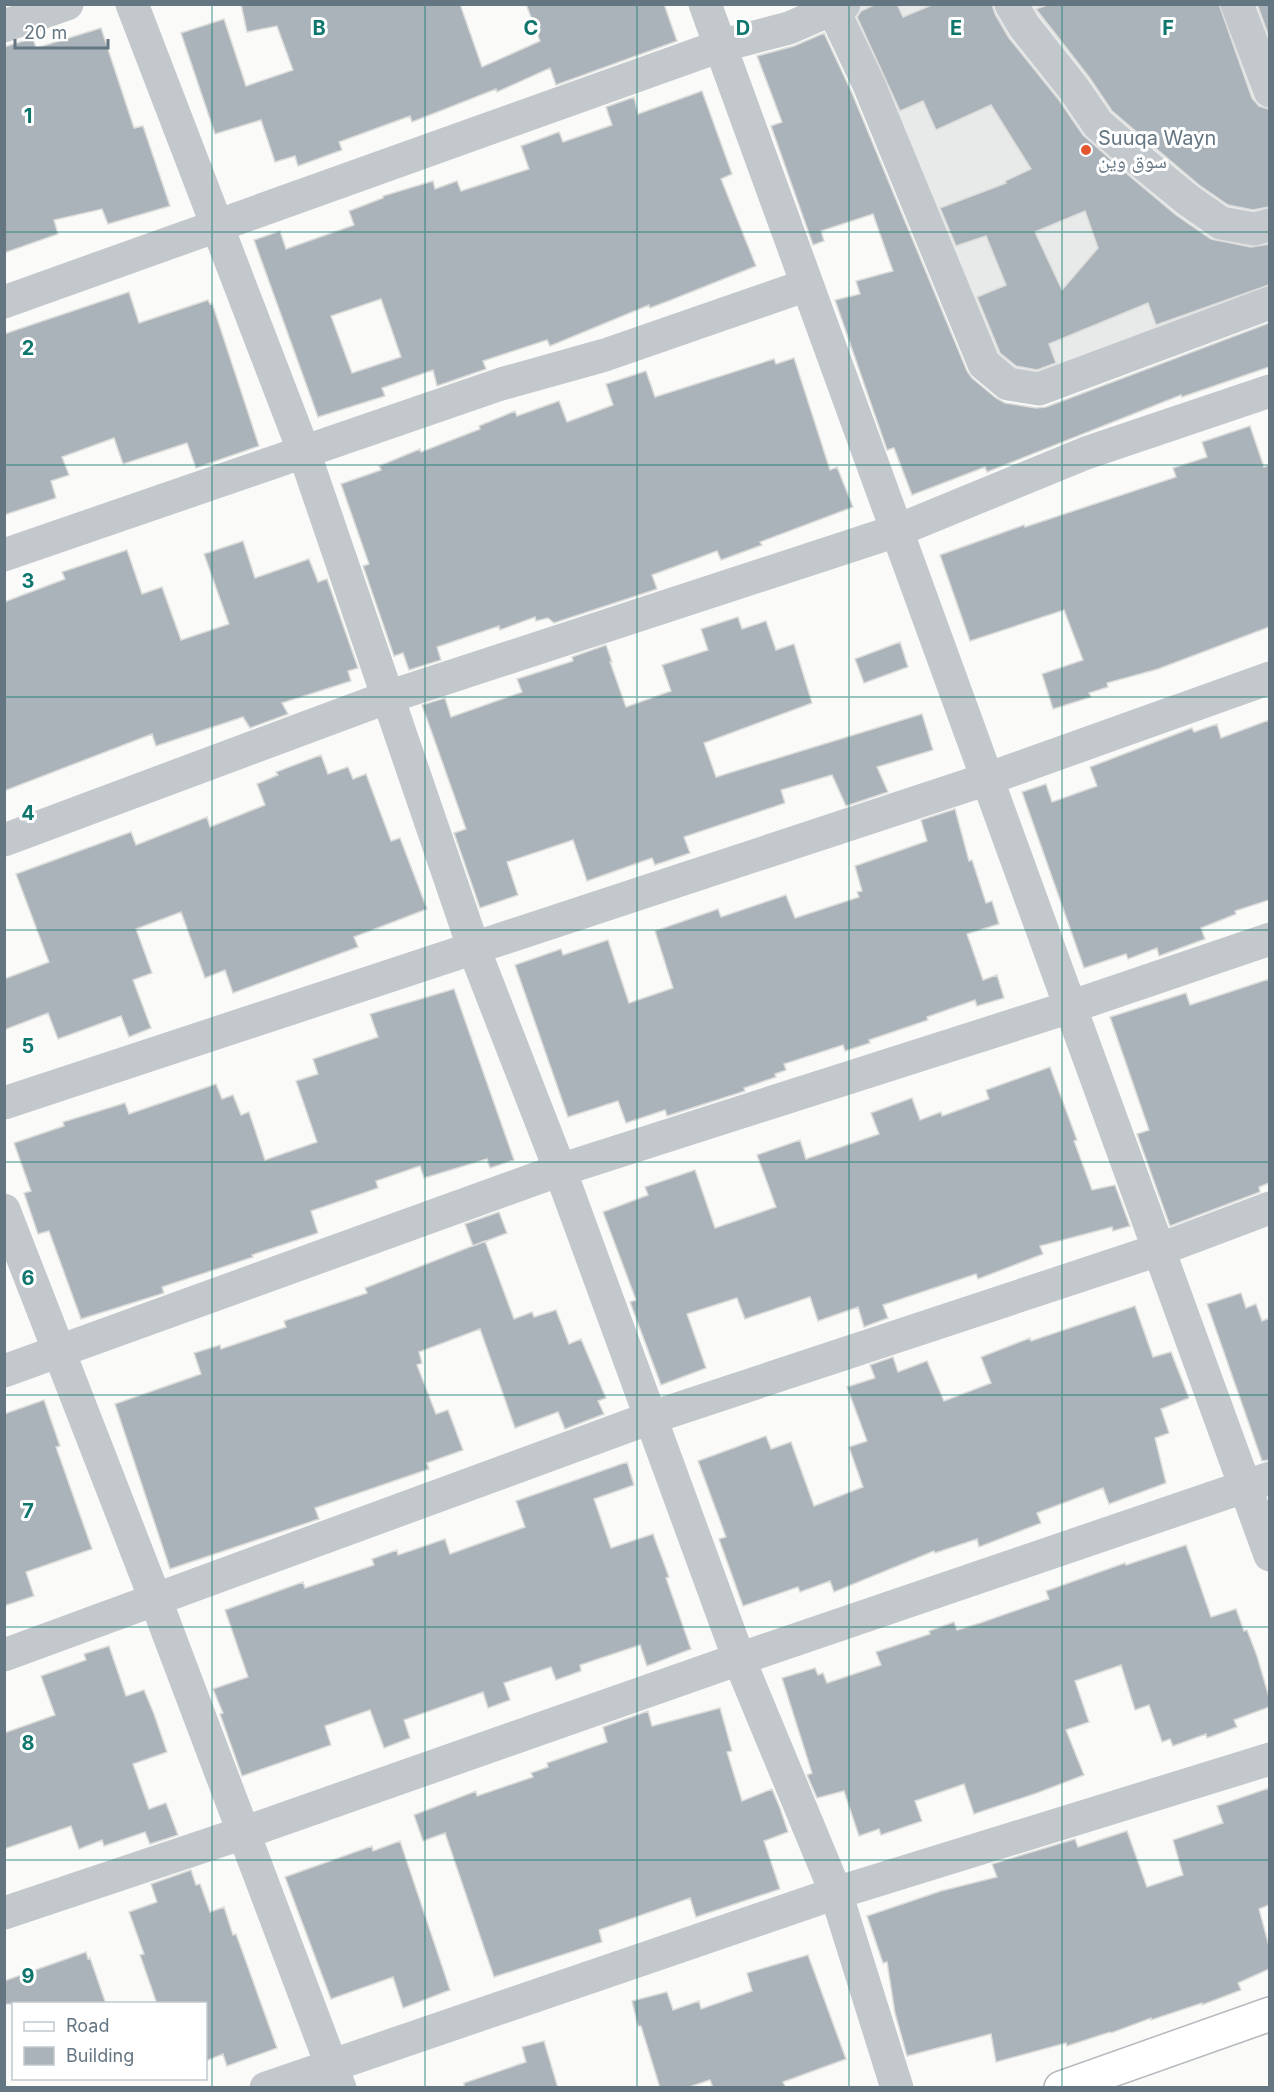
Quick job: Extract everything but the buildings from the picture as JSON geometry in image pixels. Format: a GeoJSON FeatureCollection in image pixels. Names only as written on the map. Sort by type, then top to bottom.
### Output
{"type":"FeatureCollection","features":[{"type":"Feature","properties":{"kind":"main road"},"geometry":{"type":"LineString","coordinates":[[1061,2088],[1269,2014]]}},
{"type":"Feature","properties":{"kind":"street"},"geometry":{"type":"LineString","coordinates":[[4,26],[67,4]]}},
{"type":"Feature","properties":{"kind":"street"},"geometry":{"type":"LineString","coordinates":[[132,4],[304,452],[474,949],[560,1170],[739,1659],[836,1893],[897,2088]]}},
{"type":"Feature","properties":{"kind":"street"},"geometry":{"type":"LineString","coordinates":[[705,4],[1158,1250],[1257,1482],[1269,1555]]}},
{"type":"Feature","properties":{"kind":"street"},"geometry":{"type":"LineString","coordinates":[[1011,4],[1024,26],[1074,89],[1098,124],[1144,164],[1188,200],[1221,223],[1254,229],[1269,225]]}},
{"type":"Feature","properties":{"kind":"street"},"geometry":{"type":"LineString","coordinates":[[1237,4],[1269,91]]}},
{"type":"Feature","properties":{"kind":"street"},"geometry":{"type":"LineString","coordinates":[[4,302],[720,46],[789,28],[838,7],[984,364],[1008,384],[1039,389],[1269,303]]}},
{"type":"Feature","properties":{"kind":"street"},"geometry":{"type":"LineString","coordinates":[[4,555],[501,384],[605,355],[807,285]]}},
{"type":"Feature","properties":{"kind":"street"},"geometry":{"type":"LineString","coordinates":[[4,840],[388,697],[896,531],[1086,453],[1269,391]]}},
{"type":"Feature","properties":{"kind":"street"},"geometry":{"type":"LineString","coordinates":[[4,1103],[987,779],[1269,678]]}},
{"type":"Feature","properties":{"kind":"street"},"geometry":{"type":"LineString","coordinates":[[4,1371],[560,1170],[1070,1007],[1269,939]]}},
{"type":"Feature","properties":{"kind":"street"},"geometry":{"type":"LineString","coordinates":[[4,1655],[650,1418],[1158,1250],[1269,1209]]}},
{"type":"Feature","properties":{"kind":"street"},"geometry":{"type":"LineString","coordinates":[[4,1210],[156,1601],[336,2076]]}},
{"type":"Feature","properties":{"kind":"street"},"geometry":{"type":"LineString","coordinates":[[4,1913],[243,1833],[739,1659],[1257,1482]]}},
{"type":"Feature","properties":{"kind":"street"},"geometry":{"type":"LineString","coordinates":[[266,2088],[336,2076],[836,1893],[1269,1759]]}},
{"type":"Feature","properties":{"kind":"shaded area","name":"Suuqa Wayn سوق وين"},"geometry":{"type":"Polygon","coordinates":[[[846,5],[1269,5],[1269,295],[998,389],[846,5]]]}},
{"type":"Feature","properties":{"kind":"place","name":"Suuqa Wayn سوق وين"},"geometry":{"type":"Point","coordinates":[1086,150]}}]}
